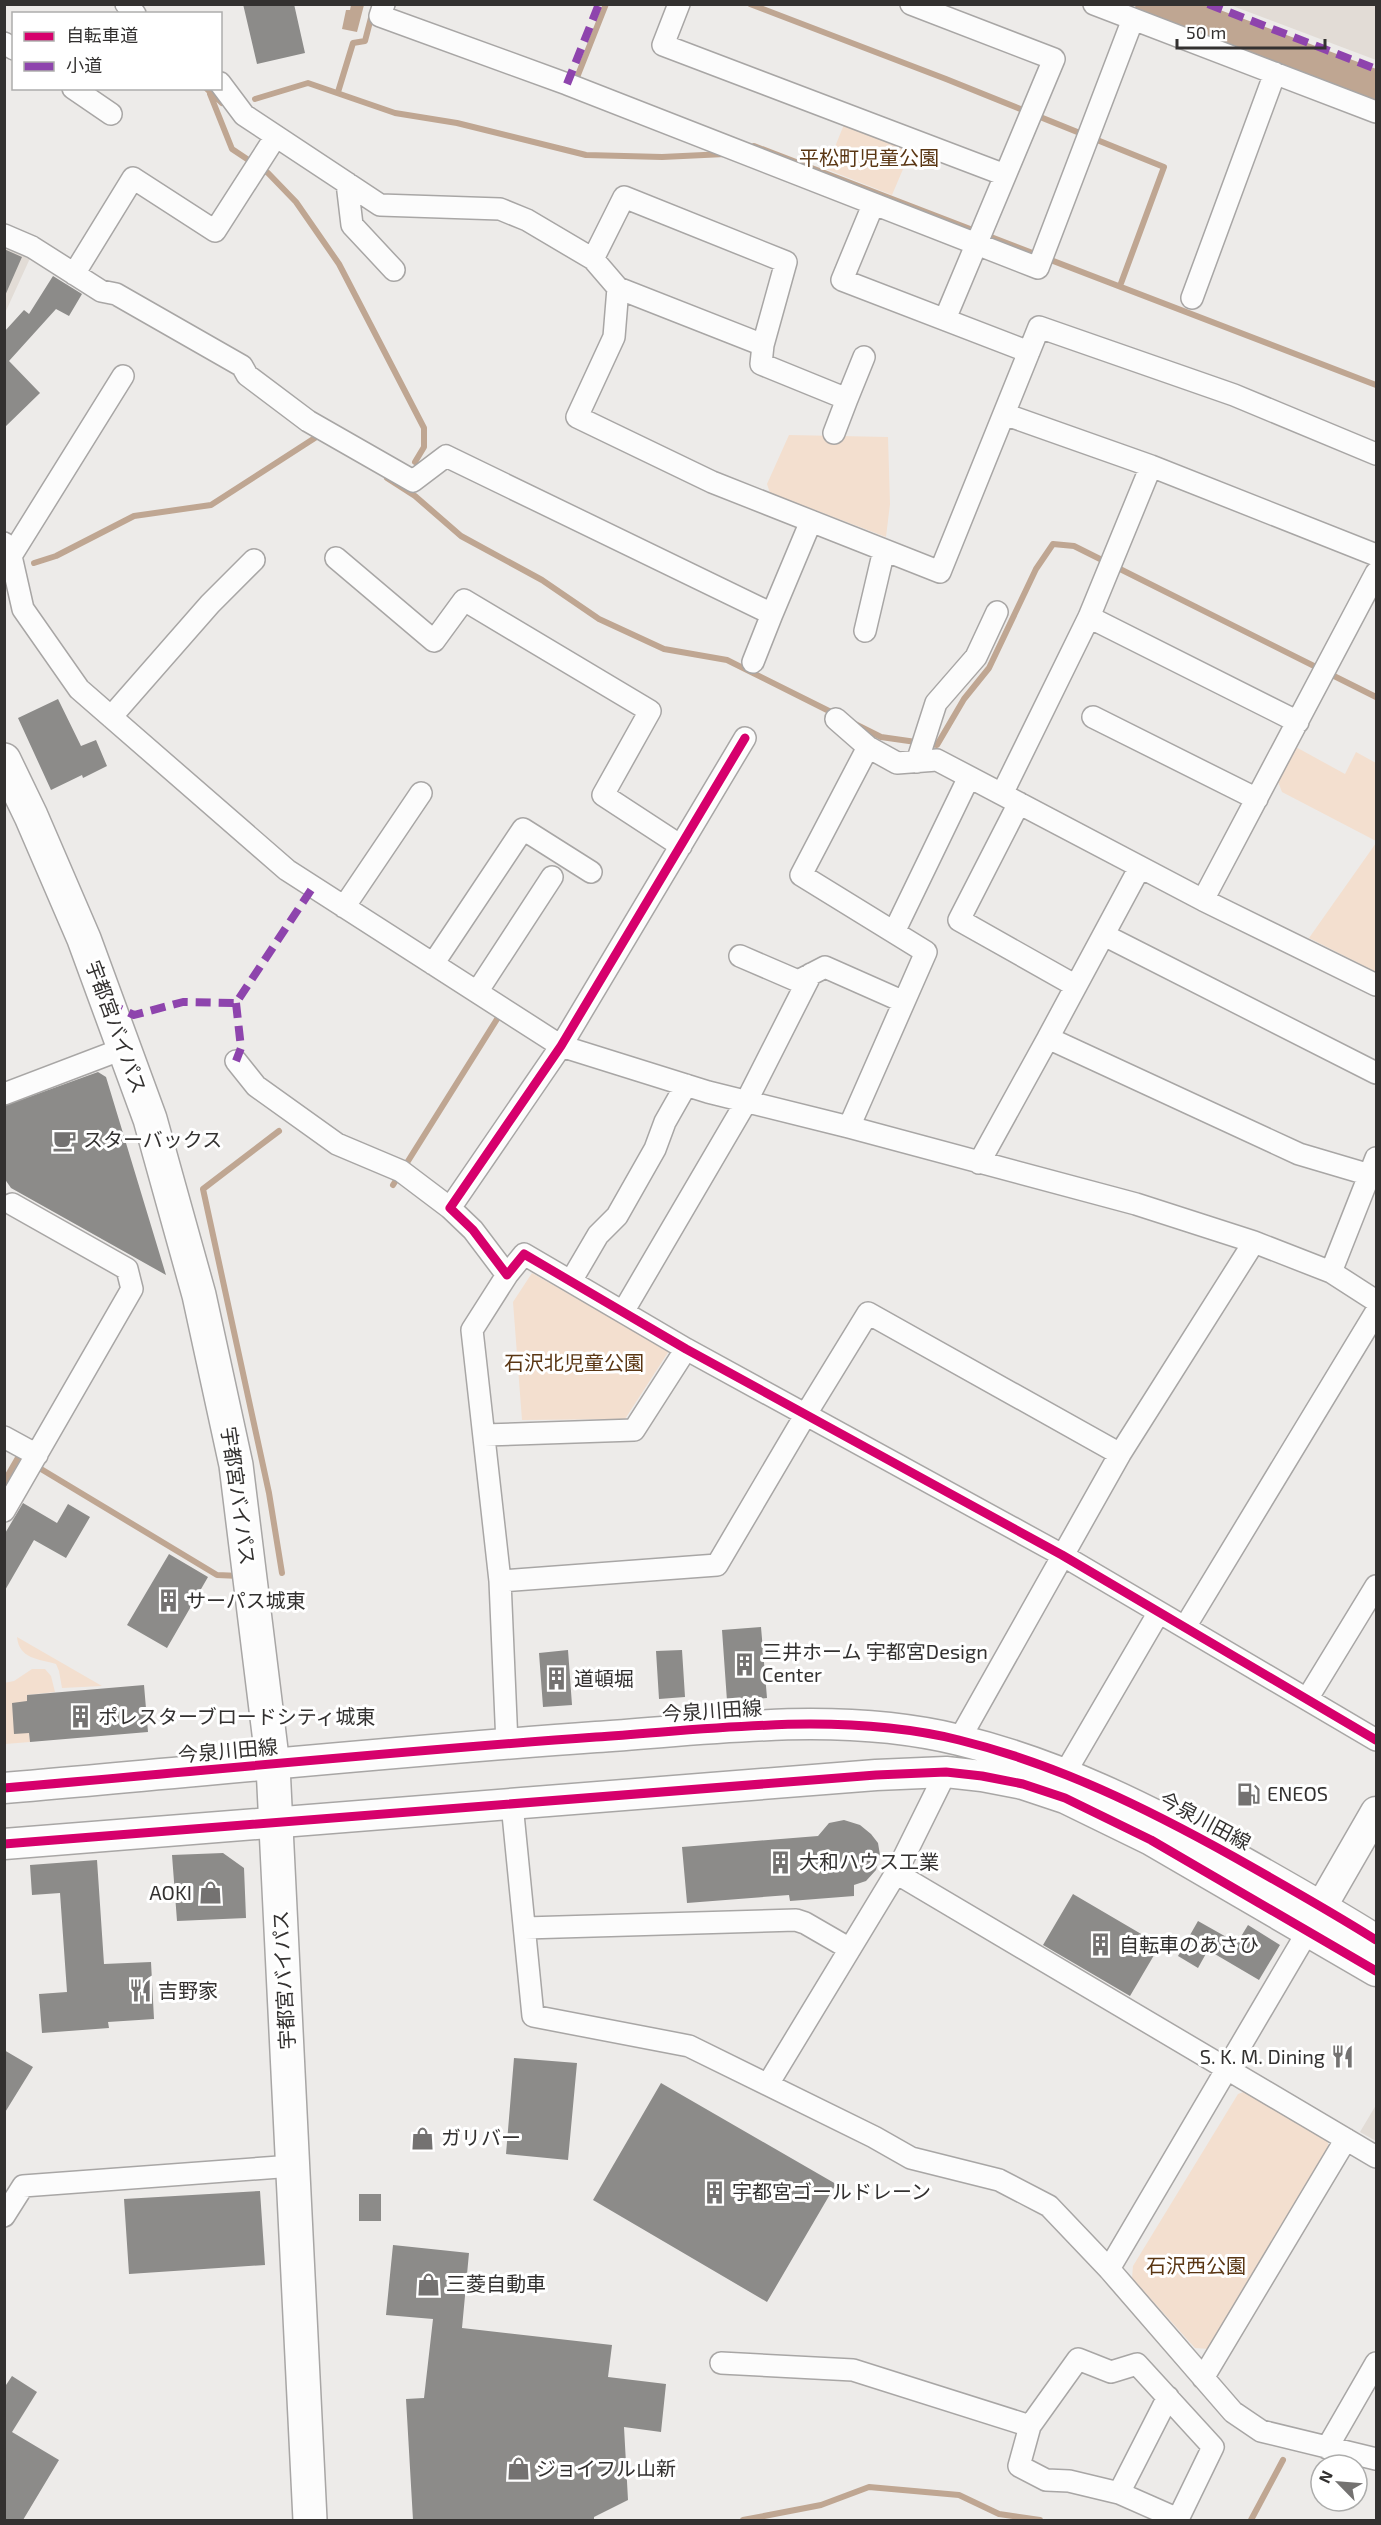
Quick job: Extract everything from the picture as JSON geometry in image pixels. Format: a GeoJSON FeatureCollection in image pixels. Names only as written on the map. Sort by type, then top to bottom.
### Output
{"type":"FeatureCollection","features":[{"type":"Feature","properties":{"kind":"highway","name":"宇都宮バイパス"},"geometry":{"type":"LineString","coordinates":[[4,760],[63,888],[150,1119],[179,1218],[219,1380],[236,1465],[273,1766],[310,2520]]}},
{"type":"Feature","properties":{"kind":"street"},"geometry":{"type":"LineString","coordinates":[[384,4],[380,16],[567,84],[1038,268],[1132,19]]}},
{"type":"Feature","properties":{"kind":"street"},"geometry":{"type":"LineString","coordinates":[[679,4],[663,45],[1005,175]]}},
{"type":"Feature","properties":{"kind":"street"},"geometry":{"type":"LineString","coordinates":[[911,4],[1053,58],[945,319]]}},
{"type":"Feature","properties":{"kind":"street"},"geometry":{"type":"LineString","coordinates":[[1094,4],[1377,112]]}},
{"type":"Feature","properties":{"kind":"street"},"geometry":{"type":"LineString","coordinates":[[1191,298],[1275,73]]}},
{"type":"Feature","properties":{"kind":"street"},"geometry":{"type":"LineString","coordinates":[[222,86],[244,115],[380,205],[500,209],[527,220],[593,259],[618,288],[763,345]]}},
{"type":"Feature","properties":{"kind":"street"},"geometry":{"type":"LineString","coordinates":[[76,90],[111,114]]}},
{"type":"Feature","properties":{"kind":"street"},"geometry":{"type":"LineString","coordinates":[[74,274],[133,178],[215,231],[276,136]]}},
{"type":"Feature","properties":{"kind":"street"},"geometry":{"type":"LineString","coordinates":[[347,183],[352,225],[394,270]]}},
{"type":"Feature","properties":{"kind":"street"},"geometry":{"type":"LineString","coordinates":[[593,259],[624,197],[786,262],[763,345],[761,364],[847,399]]}},
{"type":"Feature","properties":{"kind":"street"},"geometry":{"type":"LineString","coordinates":[[873,205],[842,280],[1029,352]]}},
{"type":"Feature","properties":{"kind":"street"},"geometry":{"type":"LineString","coordinates":[[4,235],[32,247],[101,291],[116,294],[242,366],[247,375],[308,421],[412,481],[446,456],[772,614]]}},
{"type":"Feature","properties":{"kind":"street"},"geometry":{"type":"LineString","coordinates":[[618,288],[614,337],[577,417],[712,482],[940,572],[1039,327],[1234,395],[1377,454]]}},
{"type":"Feature","properties":{"kind":"street"},"geometry":{"type":"LineString","coordinates":[[834,433],[864,357]]}},
{"type":"Feature","properties":{"kind":"street"},"geometry":{"type":"LineString","coordinates":[[123,376],[8,550],[23,609],[79,689],[287,870],[561,1046],[746,1102],[849,1127],[1136,1204],[1254,1242],[1330,1272],[1377,1301]]}},
{"type":"Feature","properties":{"kind":"street"},"geometry":{"type":"LineString","coordinates":[[1004,414],[1151,466],[1377,555]]}},
{"type":"Feature","properties":{"kind":"street"},"geometry":{"type":"LineString","coordinates":[[1076,986],[958,920],[1089,617],[1151,466]]}},
{"type":"Feature","properties":{"kind":"street"},"geometry":{"type":"LineString","coordinates":[[753,662],[811,521]]}},
{"type":"Feature","properties":{"kind":"street"},"geometry":{"type":"LineString","coordinates":[[865,631],[884,550]]}},
{"type":"Feature","properties":{"kind":"street"},"geometry":{"type":"LineString","coordinates":[[336,558],[434,641],[464,600],[650,711],[603,795],[681,846]]}},
{"type":"Feature","properties":{"kind":"street"},"geometry":{"type":"LineString","coordinates":[[111,717],[210,604],[254,560]]}},
{"type":"Feature","properties":{"kind":"street"},"geometry":{"type":"LineString","coordinates":[[1203,900],[1377,573]]}},
{"type":"Feature","properties":{"kind":"street"},"geometry":{"type":"LineString","coordinates":[[917,762],[936,704],[976,657],[997,612]]}},
{"type":"Feature","properties":{"kind":"street"},"geometry":{"type":"LineString","coordinates":[[1089,617],[1298,722]]}},
{"type":"Feature","properties":{"kind":"street"},"geometry":{"type":"LineString","coordinates":[[1093,717],[1257,799]]}},
{"type":"Feature","properties":{"kind":"street"},"geometry":{"type":"LineString","coordinates":[[836,719],[868,747],[897,763],[937,760],[1203,900],[1377,986]]}},
{"type":"Feature","properties":{"kind":"street"},"geometry":{"type":"LineString","coordinates":[[450,1208],[561,1046],[746,738]]}},
{"type":"Feature","properties":{"kind":"street"},"geometry":{"type":"LineString","coordinates":[[849,1127],[926,952],[801,875],[868,747]]}},
{"type":"Feature","properties":{"kind":"street"},"geometry":{"type":"LineString","coordinates":[[894,932],[969,777]]}},
{"type":"Feature","properties":{"kind":"street"},"geometry":{"type":"LineString","coordinates":[[344,907],[421,793]]}},
{"type":"Feature","properties":{"kind":"street"},"geometry":{"type":"LineString","coordinates":[[433,964],[523,828],[591,872]]}},
{"type":"Feature","properties":{"kind":"street"},"geometry":{"type":"LineString","coordinates":[[979,1163],[1140,867]]}},
{"type":"Feature","properties":{"kind":"street"},"geometry":{"type":"LineString","coordinates":[[477,992],[552,877]]}},
{"type":"Feature","properties":{"kind":"street"},"geometry":{"type":"LineString","coordinates":[[1104,935],[1377,1073]]}},
{"type":"Feature","properties":{"kind":"street"},"geometry":{"type":"LineString","coordinates":[[740,956],[798,981],[825,967],[904,1002]]}},
{"type":"Feature","properties":{"kind":"street"},"geometry":{"type":"LineString","coordinates":[[622,1312],[746,1102],[811,974]]}},
{"type":"Feature","properties":{"kind":"street"},"geometry":{"type":"LineString","coordinates":[[1048,1038],[1299,1154],[1373,1167],[1330,1272]]}},
{"type":"Feature","properties":{"kind":"street"},"geometry":{"type":"LineString","coordinates":[[4,1094],[125,1048]]}},
{"type":"Feature","properties":{"kind":"street"},"geometry":{"type":"LineString","coordinates":[[236,1060],[256,1086],[337,1144],[401,1171],[450,1208],[473,1230],[507,1275]]}},
{"type":"Feature","properties":{"kind":"street"},"geometry":{"type":"LineString","coordinates":[[571,1281],[598,1235],[616,1216],[655,1149],[665,1122],[686,1085]]}},
{"type":"Feature","properties":{"kind":"street"},"geometry":{"type":"LineString","coordinates":[[4,1511],[132,1289],[127,1269],[7,1206]]}},
{"type":"Feature","properties":{"kind":"street"},"geometry":{"type":"LineString","coordinates":[[959,1740],[1120,1454],[1254,1242]]}},
{"type":"Feature","properties":{"kind":"street"},"geometry":{"type":"LineString","coordinates":[[507,1744],[500,1581],[472,1330],[507,1275],[524,1254],[686,1349],[1062,1555],[1377,1740]]}},
{"type":"Feature","properties":{"kind":"street"},"geometry":{"type":"LineString","coordinates":[[1185,1627],[1377,1312]]}},
{"type":"Feature","properties":{"kind":"street"},"geometry":{"type":"LineString","coordinates":[[500,1581],[717,1565],[868,1313],[1120,1454]]}},
{"type":"Feature","properties":{"kind":"street"},"geometry":{"type":"LineString","coordinates":[[484,1436],[634,1430],[686,1349]]}},
{"type":"Feature","properties":{"kind":"street"},"geometry":{"type":"LineString","coordinates":[[4,1437],[37,1455]]}},
{"type":"Feature","properties":{"kind":"street"},"geometry":{"type":"LineString","coordinates":[[1307,1699],[1377,1586]]}},
{"type":"Feature","properties":{"kind":"street"},"geometry":{"type":"LineString","coordinates":[[1065,1773],[1159,1612]]}},
{"type":"Feature","properties":{"kind":"street","name":"今泉川田線"},"geometry":{"type":"LineString","coordinates":[[4,1788],[507,1744],[771,1725],[871,1725],[959,1740],[1065,1773],[1163,1818],[1315,1919],[1377,1971]]}},
{"type":"Feature","properties":{"kind":"street"},"geometry":{"type":"LineString","coordinates":[[768,2084],[896,1873],[946,1772]]}},
{"type":"Feature","properties":{"kind":"street","name":"今泉川田線"},"geometry":{"type":"LineString","coordinates":[[4,1844],[876,1775],[946,1772],[1023,1784],[1065,1798],[1315,1919],[1377,1940]]}},
{"type":"Feature","properties":{"kind":"street"},"geometry":{"type":"LineString","coordinates":[[512,1804],[532,2016],[689,2046],[911,2158],[999,2180],[1049,2206],[1109,2269],[1233,2412],[1261,2431],[1377,2459]]}},
{"type":"Feature","properties":{"kind":"street"},"geometry":{"type":"LineString","coordinates":[[1109,2269],[1377,1812]]}},
{"type":"Feature","properties":{"kind":"street"},"geometry":{"type":"LineString","coordinates":[[896,1873],[1377,2157]]}},
{"type":"Feature","properties":{"kind":"street"},"geometry":{"type":"LineString","coordinates":[[525,1928],[796,1920],[850,1949]]}},
{"type":"Feature","properties":{"kind":"street"},"geometry":{"type":"LineString","coordinates":[[1203,2378],[1346,2139]]}},
{"type":"Feature","properties":{"kind":"street"},"geometry":{"type":"LineString","coordinates":[[4,2216],[23,2186],[292,2166]]}},
{"type":"Feature","properties":{"kind":"street"},"geometry":{"type":"LineString","coordinates":[[1078,2359],[1111,2373],[1137,2364],[1214,2447],[1179,2520],[1119,2493],[1069,2481],[1046,2480],[1019,2466],[1030,2426],[1078,2359]]}},
{"type":"Feature","properties":{"kind":"street"},"geometry":{"type":"LineString","coordinates":[[1327,2448],[1377,2362]]}},
{"type":"Feature","properties":{"kind":"street"},"geometry":{"type":"LineString","coordinates":[[721,2363],[853,2370],[1030,2426]]}},
{"type":"Feature","properties":{"kind":"street"},"geometry":{"type":"LineString","coordinates":[[1119,2493],[1168,2397]]}},
{"type":"Feature","properties":{"kind":"shaded area"},"geometry":{"type":"Polygon","coordinates":[[[351,5],[364,5],[357,32],[342,29],[346,10],[350,10],[351,5]]]}},
{"type":"Feature","properties":{"kind":"shaded area"},"geometry":{"type":"Polygon","coordinates":[[[1230,5],[1376,5],[1376,60],[1230,5]]]}},
{"type":"Feature","properties":{"kind":"shaded area"},"geometry":{"type":"Polygon","coordinates":[[[5,242],[32,254],[5,313],[5,242]]]}},
{"type":"Feature","properties":{"kind":"shaded area"},"geometry":{"type":"Polygon","coordinates":[[[1376,2105],[1376,2141],[1360,2132],[1376,2105]]]}},
{"type":"Feature","properties":{"kind":"green space","name":"平松町児童公園"},"geometry":{"type":"Polygon","coordinates":[[[845,122],[912,148],[892,195],[826,169],[845,122]]]}},
{"type":"Feature","properties":{"kind":"green space"},"geometry":{"type":"Polygon","coordinates":[[[789,435],[888,437],[890,504],[886,537],[770,493],[767,484],[789,435]]]}},
{"type":"Feature","properties":{"kind":"green space"},"geometry":{"type":"Polygon","coordinates":[[[1294,746],[1345,774],[1356,752],[1376,763],[1376,841],[1282,792],[1277,779],[1294,746]]]}},
{"type":"Feature","properties":{"kind":"green space"},"geometry":{"type":"Polygon","coordinates":[[[1376,843],[1376,972],[1309,938],[1376,843]]]}},
{"type":"Feature","properties":{"kind":"green space","name":"石沢北児童公園"},"geometry":{"type":"Polygon","coordinates":[[[532,1273],[669,1351],[625,1419],[522,1420],[513,1302],[532,1273]]]}},
{"type":"Feature","properties":{"kind":"green space"},"geometry":{"type":"Polygon","coordinates":[[[17,1637],[102,1686],[62,1688],[56,1664],[26,1654],[17,1637]]]}},
{"type":"Feature","properties":{"kind":"green space"},"geometry":{"type":"Polygon","coordinates":[[[32,1669],[45,1669],[51,1676],[55,1692],[27,1695],[30,1742],[5,1744],[4,1683],[14,1681],[32,1669]]]}},
{"type":"Feature","properties":{"kind":"green space","name":"石沢西公園"},"geometry":{"type":"Polygon","coordinates":[[[1249,2090],[1327,2138],[1329,2149],[1209,2349],[1195,2348],[1132,2278],[1133,2266],[1238,2094],[1249,2090]]]}},
{"type":"Feature","properties":{"kind":"building"},"geometry":{"type":"Polygon","coordinates":[[[243,4],[294,4],[305,53],[257,64],[243,4]]]}},
{"type":"Feature","properties":{"kind":"building"},"geometry":{"type":"Polygon","coordinates":[[[4,249],[22,257],[4,298],[4,249]]]}},
{"type":"Feature","properties":{"kind":"building"},"geometry":{"type":"Polygon","coordinates":[[[53,276],[82,294],[69,316],[56,309],[9,361],[40,393],[4,428],[4,332],[24,310],[29,314],[53,276]]]}},
{"type":"Feature","properties":{"kind":"building"},"geometry":{"type":"Polygon","coordinates":[[[58,699],[81,746],[96,740],[107,766],[51,790],[18,718],[58,699]]]}},
{"type":"Feature","properties":{"kind":"building","name":"スターバックス"},"geometry":{"type":"Polygon","coordinates":[[[98,1072],[106,1077],[166,1275],[11,1188],[4,1178],[4,1106],[98,1072]]]}},
{"type":"Feature","properties":{"kind":"building"},"geometry":{"type":"Polygon","coordinates":[[[23,1503],[57,1523],[68,1504],[90,1517],[66,1558],[34,1540],[4,1592],[4,1535],[23,1503]]]}},
{"type":"Feature","properties":{"kind":"building","name":"サーパス城東"},"geometry":{"type":"Polygon","coordinates":[[[169,1554],[208,1577],[167,1648],[127,1625],[169,1554]]]}},
{"type":"Feature","properties":{"kind":"building","name":"三井ホーム 宇都宮Design Center"},"geometry":{"type":"Polygon","coordinates":[[[761,1627],[767,1698],[727,1701],[722,1630],[761,1627]]]}},
{"type":"Feature","properties":{"kind":"building","name":"道頓堀"},"geometry":{"type":"Polygon","coordinates":[[[568,1650],[572,1705],[543,1707],[539,1653],[568,1650]]]}},
{"type":"Feature","properties":{"kind":"building"},"geometry":{"type":"Polygon","coordinates":[[[682,1650],[685,1697],[659,1699],[656,1651],[682,1650]]]}},
{"type":"Feature","properties":{"kind":"building","name":"ポレスターブロードシティ城東"},"geometry":{"type":"Polygon","coordinates":[[[144,1685],[148,1732],[30,1742],[29,1733],[14,1734],[12,1703],[27,1701],[27,1695],[144,1685]]]}},
{"type":"Feature","properties":{"kind":"building","name":"大和ハウス工業"},"geometry":{"type":"Polygon","coordinates":[[[844,1820],[860,1825],[871,1834],[878,1843],[880,1855],[876,1870],[866,1881],[854,1885],[854,1896],[790,1901],[789,1895],[687,1903],[682,1847],[818,1836],[829,1823],[844,1820]]]}},
{"type":"Feature","properties":{"kind":"building","name":"AOKI"},"geometry":{"type":"Polygon","coordinates":[[[223,1853],[244,1868],[246,1918],[177,1921],[172,1855],[223,1853]]]}},
{"type":"Feature","properties":{"kind":"building"},"geometry":{"type":"Polygon","coordinates":[[[97,1860],[104,1964],[151,1962],[154,2019],[108,2022],[109,2028],[42,2033],[39,1994],[67,1992],[60,1893],[32,1895],[30,1865],[97,1860]]]}},
{"type":"Feature","properties":{"kind":"building","name":"自転車のあさひ"},"geometry":{"type":"Polygon","coordinates":[[[1073,1894],[1160,1945],[1130,1996],[1043,1945],[1073,1894]]]}},
{"type":"Feature","properties":{"kind":"building"},"geometry":{"type":"Polygon","coordinates":[[[1198,1921],[1237,1943],[1248,1925],[1280,1945],[1259,1980],[1208,1950],[1198,1968],[1178,1956],[1198,1921]]]}},
{"type":"Feature","properties":{"kind":"building"},"geometry":{"type":"Polygon","coordinates":[[[4,2050],[33,2067],[4,2114],[4,2050]]]}},
{"type":"Feature","properties":{"kind":"building"},"geometry":{"type":"Polygon","coordinates":[[[514,2058],[577,2063],[568,2160],[506,2154],[514,2058]]]}},
{"type":"Feature","properties":{"kind":"building","name":"宇都宮ゴールドレーン"},"geometry":{"type":"Polygon","coordinates":[[[661,2083],[836,2184],[767,2302],[593,2200],[661,2083]]]}},
{"type":"Feature","properties":{"kind":"building"},"geometry":{"type":"Polygon","coordinates":[[[260,2191],[265,2265],[129,2274],[124,2199],[260,2191]]]}},
{"type":"Feature","properties":{"kind":"building"},"geometry":{"type":"Polygon","coordinates":[[[359,2194],[381,2194],[381,2221],[359,2221],[359,2194]]]}},
{"type":"Feature","properties":{"kind":"building"},"geometry":{"type":"Polygon","coordinates":[[[393,2245],[469,2253],[462,2328],[612,2345],[608,2377],[666,2384],[661,2432],[624,2427],[628,2500],[594,2517],[594,2520],[413,2520],[406,2399],[424,2398],[433,2319],[386,2315],[393,2245]]]}},
{"type":"Feature","properties":{"kind":"building"},"geometry":{"type":"Polygon","coordinates":[[[12,2376],[37,2392],[12,2432],[59,2460],[23,2520],[4,2520],[4,2388],[12,2376]]]}},
{"type":"Feature","properties":{"kind":"waterway"},"geometry":{"type":"LineString","coordinates":[[578,81],[576,80],[606,4]]}},
{"type":"Feature","properties":{"kind":"waterway"},"geometry":{"type":"LineString","coordinates":[[750,4],[946,79],[1164,167],[1120,286]]}},
{"type":"Feature","properties":{"kind":"waterway"},"geometry":{"type":"LineString","coordinates":[[1153,4],[1376,88]]}},
{"type":"Feature","properties":{"kind":"waterway"},"geometry":{"type":"LineString","coordinates":[[338,92],[353,43],[365,41],[372,14]]}},
{"type":"Feature","properties":{"kind":"waterway"},"geometry":{"type":"LineString","coordinates":[[255,99],[308,83],[395,113],[457,123],[586,155],[662,157],[725,154]]}},
{"type":"Feature","properties":{"kind":"waterway"},"geometry":{"type":"LineString","coordinates":[[208,90],[222,103]]}},
{"type":"Feature","properties":{"kind":"waterway"},"geometry":{"type":"LineString","coordinates":[[210,94],[232,149],[268,173],[296,202],[339,264],[424,428],[424,447],[415,462]]}},
{"type":"Feature","properties":{"kind":"waterway"},"geometry":{"type":"LineString","coordinates":[[754,146],[1376,385]]}},
{"type":"Feature","properties":{"kind":"waterway"},"geometry":{"type":"LineString","coordinates":[[34,563],[56,556],[134,516],[211,505],[321,434]]}},
{"type":"Feature","properties":{"kind":"waterway"},"geometry":{"type":"LineString","coordinates":[[387,478],[415,496],[461,536],[542,580],[599,619],[664,649],[727,660],[835,714]]}},
{"type":"Feature","properties":{"kind":"waterway"},"geometry":{"type":"LineString","coordinates":[[855,724],[881,737],[937,745],[964,699],[989,668],[1036,569],[1053,544],[1074,546],[1376,697]]}},
{"type":"Feature","properties":{"kind":"waterway"},"geometry":{"type":"LineString","coordinates":[[393,1185],[499,1016],[502,1018]]}},
{"type":"Feature","properties":{"kind":"waterway"},"geometry":{"type":"LineString","coordinates":[[279,1131],[203,1189],[269,1493],[282,1573]]}},
{"type":"Feature","properties":{"kind":"waterway"},"geometry":{"type":"LineString","coordinates":[[4,1482],[19,1456],[24,1459]]}},
{"type":"Feature","properties":{"kind":"waterway"},"geometry":{"type":"LineString","coordinates":[[36,1466],[217,1575],[240,1576]]}},
{"type":"Feature","properties":{"kind":"waterway"},"geometry":{"type":"LineString","coordinates":[[1251,2520],[1283,2460]]}},
{"type":"Feature","properties":{"kind":"waterway"},"geometry":{"type":"LineString","coordinates":[[743,2520],[821,2505],[869,2487],[959,2495],[999,2514],[1040,2520]]}},
{"type":"Feature","properties":{"kind":"marked path"},"geometry":{"type":"LineString","coordinates":[[567,84],[599,4]]}},
{"type":"Feature","properties":{"kind":"marked path"},"geometry":{"type":"LineString","coordinates":[[1208,4],[1376,69]]}},
{"type":"Feature","properties":{"kind":"marked path"},"geometry":{"type":"LineString","coordinates":[[108,1003],[134,1015],[183,1002],[236,1003],[313,887]]}},
{"type":"Feature","properties":{"kind":"marked path"},"geometry":{"type":"LineString","coordinates":[[236,1003],[241,1048],[236,1061]]}},
{"type":"Feature","properties":{"kind":"cycle path"},"geometry":{"type":"LineString","coordinates":[[745,738],[561,1046],[450,1208],[473,1230],[507,1275],[524,1254],[686,1349],[1062,1555],[1376,1740]]}},
{"type":"Feature","properties":{"kind":"cycle path"},"geometry":{"type":"LineString","coordinates":[[4,1788],[448,1748],[687,1730],[778,1725],[869,1726],[914,1731],[959,1740],[1031,1762],[1100,1789],[1201,1839],[1376,1940]]}},
{"type":"Feature","properties":{"kind":"cycle path"},"geometry":{"type":"LineString","coordinates":[[4,1844],[876,1775],[946,1772],[1023,1784],[1065,1798],[1151,1840],[1376,1971]]}},
{"type":"Feature","properties":{"kind":"place","name":"スターバックス"},"geometry":{"type":"Point","coordinates":[65,1140]}},
{"type":"Feature","properties":{"kind":"place","name":"サーパス城東"},"geometry":{"type":"Point","coordinates":[168,1601]}},
{"type":"Feature","properties":{"kind":"place","name":"三井ホーム 宇都宮Design Center"},"geometry":{"type":"Point","coordinates":[744,1664]}},
{"type":"Feature","properties":{"kind":"place","name":"道頓堀"},"geometry":{"type":"Point","coordinates":[556,1679]}},
{"type":"Feature","properties":{"kind":"place","name":"ポレスターブロードシティ城東"},"geometry":{"type":"Point","coordinates":[80,1717]}},
{"type":"Feature","properties":{"kind":"place","name":"ENEOS"},"geometry":{"type":"Point","coordinates":[1249,1794]}},
{"type":"Feature","properties":{"kind":"place","name":"大和ハウス工業"},"geometry":{"type":"Point","coordinates":[781,1862]}},
{"type":"Feature","properties":{"kind":"place","name":"AOKI"},"geometry":{"type":"Point","coordinates":[210,1893]}},
{"type":"Feature","properties":{"kind":"place","name":"自転車のあさひ"},"geometry":{"type":"Point","coordinates":[1101,1945]}},
{"type":"Feature","properties":{"kind":"place","name":"吉野家"},"geometry":{"type":"Point","coordinates":[140,1991]}},
{"type":"Feature","properties":{"kind":"place","name":"S. K. M. Dining"},"geometry":{"type":"Point","coordinates":[1343,2057]}},
{"type":"Feature","properties":{"kind":"place","name":"ガリバー"},"geometry":{"type":"Point","coordinates":[423,2138]}},
{"type":"Feature","properties":{"kind":"place","name":"宇都宮ゴールドレーン"},"geometry":{"type":"Point","coordinates":[714,2192]}},
{"type":"Feature","properties":{"kind":"place","name":"三菱自動車"},"geometry":{"type":"Point","coordinates":[428,2284]}},
{"type":"Feature","properties":{"kind":"place","name":"ジョイフル山新"},"geometry":{"type":"Point","coordinates":[518,2469]}}]}
